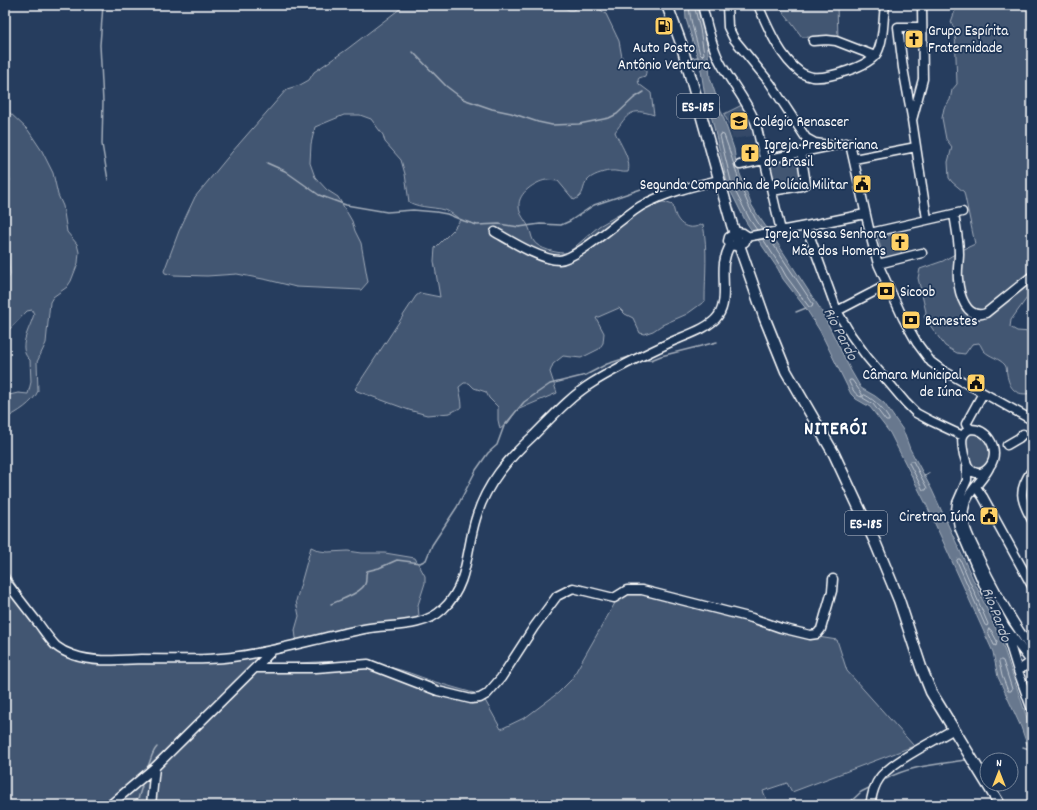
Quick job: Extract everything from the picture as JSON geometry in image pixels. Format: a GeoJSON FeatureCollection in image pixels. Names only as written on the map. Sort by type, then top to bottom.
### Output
{"type":"FeatureCollection","features":[{"type":"Feature","properties":{"kind":"main road","name":"ES-185"},"geometry":{"type":"LineString","coordinates":[[667,5],[681,43],[727,208]]}},
{"type":"Feature","properties":{"kind":"main road"},"geometry":{"type":"LineString","coordinates":[[727,208],[739,238]]}},
{"type":"Feature","properties":{"kind":"main road"},"geometry":{"type":"LineString","coordinates":[[727,208],[736,225],[739,238]]}},
{"type":"Feature","properties":{"kind":"main road","name":"ES-185"},"geometry":{"type":"LineString","coordinates":[[739,238],[765,319],[786,371],[834,454],[875,542],[899,600],[928,686],[998,802]]}},
{"type":"Feature","properties":{"kind":"main road"},"geometry":{"type":"LineString","coordinates":[[998,802],[1009,805]]}},
{"type":"Feature","properties":{"kind":"street"},"geometry":{"type":"LineString","coordinates":[[702,5],[719,61],[754,118],[781,231]]}},
{"type":"Feature","properties":{"kind":"street"},"geometry":{"type":"LineString","coordinates":[[727,5],[728,27],[734,39],[770,83],[806,138],[816,143],[834,146]]}},
{"type":"Feature","properties":{"kind":"street"},"geometry":{"type":"LineString","coordinates":[[758,5],[780,48],[793,65],[805,75],[812,77],[828,76],[850,70],[860,66],[875,56],[882,36],[885,5]]}},
{"type":"Feature","properties":{"kind":"street"},"geometry":{"type":"LineString","coordinates":[[912,120],[923,79],[922,5]]}},
{"type":"Feature","properties":{"kind":"street"},"geometry":{"type":"LineString","coordinates":[[922,27],[898,27],[927,219]]}},
{"type":"Feature","properties":{"kind":"street"},"geometry":{"type":"LineString","coordinates":[[813,41],[836,41],[875,56]]}},
{"type":"Feature","properties":{"kind":"street"},"geometry":{"type":"LineString","coordinates":[[740,165],[846,143],[850,144],[852,146],[865,214],[878,264],[887,285],[917,342],[930,362],[1032,420]]}},
{"type":"Feature","properties":{"kind":"street"},"geometry":{"type":"LineString","coordinates":[[854,159],[916,147]]}},
{"type":"Feature","properties":{"kind":"street"},"geometry":{"type":"LineString","coordinates":[[772,191],[806,184],[801,152]]}},
{"type":"Feature","properties":{"kind":"street"},"geometry":{"type":"LineString","coordinates":[[495,232],[539,255],[560,260],[582,250],[627,215],[642,206],[678,191],[719,180]]}},
{"type":"Feature","properties":{"kind":"street"},"geometry":{"type":"LineString","coordinates":[[870,233],[958,213],[959,254],[957,277],[959,290],[968,310],[975,314],[981,315],[986,313],[1032,276]]}},
{"type":"Feature","properties":{"kind":"street"},"geometry":{"type":"LineString","coordinates":[[5,580],[53,643],[65,652],[82,658],[95,660],[207,659],[237,656],[272,651],[322,637],[424,621],[441,612],[457,591],[465,571],[475,520],[482,499],[491,482],[501,469],[523,445],[590,384],[643,356],[702,328],[718,316],[723,301],[724,261],[739,238],[772,233],[865,214]]}},
{"type":"Feature","properties":{"kind":"street"},"geometry":{"type":"LineString","coordinates":[[806,226],[837,311],[868,357],[910,408],[916,413],[963,436]]}},
{"type":"Feature","properties":{"kind":"street"},"geometry":{"type":"LineString","coordinates":[[878,264],[922,253]]}},
{"type":"Feature","properties":{"kind":"street"},"geometry":{"type":"LineString","coordinates":[[837,311],[887,285]]}},
{"type":"Feature","properties":{"kind":"street"},"geometry":{"type":"LineString","coordinates":[[971,429],[966,424],[983,393]]}},
{"type":"Feature","properties":{"kind":"street"},"geometry":{"type":"LineString","coordinates":[[1032,650],[1000,601],[979,558],[963,515],[971,493],[985,475],[994,456],[992,443],[984,433],[977,429],[971,429],[963,436],[962,443],[968,466],[967,480],[957,503],[957,522],[969,553],[1005,627],[1018,671],[1032,710]]}},
{"type":"Feature","properties":{"kind":"street"},"geometry":{"type":"LineString","coordinates":[[1007,445],[1023,434]]}},
{"type":"Feature","properties":{"kind":"street"},"geometry":{"type":"LineString","coordinates":[[968,466],[972,471],[979,473],[986,471],[989,468]]}},
{"type":"Feature","properties":{"kind":"street"},"geometry":{"type":"LineString","coordinates":[[1031,516],[1024,504],[1022,490],[1026,479],[1032,470]]}},
{"type":"Feature","properties":{"kind":"street"},"geometry":{"type":"LineString","coordinates":[[976,487],[1032,586]]}},
{"type":"Feature","properties":{"kind":"street"},"geometry":{"type":"LineString","coordinates":[[255,668],[316,668],[368,664],[438,691],[471,699],[480,698],[487,694],[501,678],[534,627],[557,596],[573,588],[614,598],[627,590],[642,590],[752,618],[810,636],[817,634],[821,629],[832,592],[833,579]]}},
{"type":"Feature","properties":{"kind":"street"},"geometry":{"type":"LineString","coordinates":[[1005,627],[1032,662],[1018,671]]}},
{"type":"Feature","properties":{"kind":"street"},"geometry":{"type":"LineString","coordinates":[[110,805],[155,767],[272,651]]}},
{"type":"Feature","properties":{"kind":"street"},"geometry":{"type":"LineString","coordinates":[[870,805],[874,787],[882,775],[900,761],[954,729]]}},
{"type":"Feature","properties":{"kind":"street"},"geometry":{"type":"LineString","coordinates":[[151,805],[155,767]]}},
{"type":"Feature","properties":{"kind":"shaded area"},"geometry":{"type":"Polygon","coordinates":[[[401,5],[559,5],[569,10],[573,10],[581,5],[594,5],[606,14],[619,41],[623,63],[627,64],[639,59],[644,64],[646,68],[645,76],[639,78],[638,80],[639,84],[651,93],[654,115],[640,112],[630,114],[615,132],[627,157],[629,167],[628,172],[609,171],[595,175],[588,180],[580,196],[574,200],[558,181],[542,181],[528,189],[519,201],[519,209],[529,228],[533,240],[539,246],[554,252],[568,253],[599,226],[629,209],[644,209],[659,202],[673,205],[676,216],[682,224],[691,227],[703,224],[706,253],[705,301],[687,314],[644,334],[640,333],[633,318],[625,314],[619,308],[596,318],[604,333],[603,343],[599,349],[581,358],[563,356],[553,364],[550,372],[557,393],[517,410],[508,423],[500,429],[498,407],[489,398],[486,392],[474,388],[469,383],[464,383],[459,387],[462,407],[450,413],[427,415],[409,410],[355,389],[416,296],[420,293],[440,297],[434,261],[435,248],[453,230],[460,220],[444,210],[419,206],[409,202],[405,174],[401,160],[385,142],[383,135],[371,119],[360,115],[344,115],[315,127],[311,144],[310,163],[315,177],[327,190],[338,197],[352,221],[361,243],[368,282],[361,290],[296,287],[237,274],[207,276],[173,275],[165,273],[164,271],[179,231],[195,197],[287,89],[300,85],[309,80],[314,72],[346,50],[401,8],[401,5]]]}},
{"type":"Feature","properties":{"kind":"shaded area"},"geometry":{"type":"Polygon","coordinates":[[[778,5],[837,5],[838,38],[802,37],[778,5]]]}},
{"type":"Feature","properties":{"kind":"shaded area"},"geometry":{"type":"Polygon","coordinates":[[[957,5],[1032,5],[1032,291],[1011,320],[1010,327],[1017,331],[1032,332],[1032,393],[1022,394],[1014,390],[1008,379],[1005,365],[986,353],[979,343],[972,344],[965,354],[957,353],[945,346],[924,317],[926,312],[918,278],[920,269],[943,261],[975,244],[964,192],[949,178],[948,162],[952,147],[946,139],[942,118],[944,108],[950,100],[952,90],[957,84],[955,31],[951,22],[957,5]]]}},
{"type":"Feature","properties":{"kind":"shaded area"},"geometry":{"type":"Polygon","coordinates":[[[744,104],[749,116],[730,126],[724,114],[744,104]]]}},
{"type":"Feature","properties":{"kind":"shaded area"},"geometry":{"type":"Polygon","coordinates":[[[5,110],[7,110],[28,130],[42,151],[53,173],[58,195],[63,206],[67,232],[77,244],[79,252],[78,263],[71,281],[67,287],[53,297],[50,302],[46,343],[37,362],[38,391],[29,403],[6,418],[5,396],[18,393],[28,394],[31,382],[30,360],[24,350],[24,344],[34,314],[32,310],[27,311],[5,334],[5,308],[9,296],[5,289],[5,283],[10,275],[8,247],[5,241],[5,197],[10,180],[5,165],[5,110]]]}},
{"type":"Feature","properties":{"kind":"shaded area","name":"Colégio Renascer"},"geometry":{"type":"Polygon","coordinates":[[[724,114],[749,116],[753,136],[732,139],[730,126],[724,114]]]}},
{"type":"Feature","properties":{"kind":"shaded area"},"geometry":{"type":"Polygon","coordinates":[[[799,156],[804,182],[775,188],[768,162],[799,156]]]}},
{"type":"Feature","properties":{"kind":"shaded area"},"geometry":{"type":"Polygon","coordinates":[[[897,233],[902,256],[884,260],[878,238],[897,233]]]}},
{"type":"Feature","properties":{"kind":"shaded area"},"geometry":{"type":"Polygon","coordinates":[[[970,433],[974,433],[984,439],[989,449],[989,460],[981,469],[977,469],[971,464],[966,443],[967,436],[970,433]]]}},
{"type":"Feature","properties":{"kind":"shaded area"},"geometry":{"type":"Polygon","coordinates":[[[311,547],[320,551],[328,552],[348,551],[362,553],[385,553],[415,558],[425,576],[425,583],[418,605],[419,616],[415,619],[298,641],[295,630],[299,616],[296,601],[311,547]]]}},
{"type":"Feature","properties":{"kind":"shaded area"},"geometry":{"type":"Polygon","coordinates":[[[5,570],[58,643],[68,650],[89,656],[212,658],[262,648],[264,666],[343,661],[374,664],[400,670],[482,695],[501,729],[526,717],[558,693],[571,680],[615,603],[623,590],[627,588],[812,636],[837,640],[847,671],[914,746],[792,792],[787,783],[763,791],[769,805],[5,805],[5,570]]]}},
{"type":"Feature","properties":{"kind":"water"},"geometry":{"type":"Polygon","coordinates":[[[685,5],[697,5],[707,41],[710,78],[734,149],[736,163],[751,204],[821,310],[861,388],[884,403],[903,430],[910,449],[932,490],[1001,640],[1032,733],[1032,759],[1021,727],[998,677],[993,652],[927,506],[890,433],[870,407],[856,399],[851,394],[820,331],[807,310],[783,279],[778,269],[746,222],[728,186],[705,96],[700,64],[686,19],[685,5]]]}},
{"type":"Feature","properties":{"kind":"waterway"},"geometry":{"type":"LineString","coordinates":[[103,5],[100,45],[103,102],[102,144],[108,180]]}},
{"type":"Feature","properties":{"kind":"waterway"},"geometry":{"type":"LineString","coordinates":[[413,52],[446,86],[463,99],[492,109],[552,125],[579,124],[609,118],[617,114],[634,98],[644,92]]}},
{"type":"Feature","properties":{"kind":"waterway"},"geometry":{"type":"LineString","coordinates":[[692,58],[698,57]]}},
{"type":"Feature","properties":{"kind":"waterway"},"geometry":{"type":"LineString","coordinates":[[267,163],[285,171],[319,195],[346,205],[387,212],[413,210],[436,212],[447,214],[477,225],[499,224],[519,227],[540,224],[561,225],[570,221],[594,205],[644,188],[666,184]]}},
{"type":"Feature","properties":{"kind":"waterway"},"geometry":{"type":"LineString","coordinates":[[796,312],[806,308]]}},
{"type":"Feature","properties":{"kind":"waterway"},"geometry":{"type":"LineString","coordinates":[[641,360],[651,360],[661,356],[717,342]]}},
{"type":"Feature","properties":{"kind":"waterway"},"geometry":{"type":"LineString","coordinates":[[331,604],[350,596],[363,587],[366,582],[367,571],[379,568],[397,560],[420,563],[426,560],[432,545],[457,507],[476,470],[488,453],[497,445],[504,426],[524,402],[550,384],[586,375],[607,364],[632,356]]}},
{"type":"Feature","properties":{"kind":"waterway"},"geometry":{"type":"LineString","coordinates":[[924,476],[929,473]]}},
{"type":"Feature","properties":{"kind":"waterway"},"geometry":{"type":"LineString","coordinates":[[146,770],[153,752],[157,747]]}},
{"type":"Feature","properties":{"kind":"waterway"},"geometry":{"type":"LineString","coordinates":[[1023,747],[1029,749]]}},
{"type":"Feature","properties":{"kind":"waterway"},"geometry":{"type":"LineString","coordinates":[[886,779],[914,768],[966,760]]}},
{"type":"Feature","properties":{"kind":"waterway"},"geometry":{"type":"LineString","coordinates":[[133,805],[133,803],[138,799],[142,786]]}},
{"type":"Feature","properties":{"kind":"waterway"},"geometry":{"type":"LineString","coordinates":[[847,805],[861,792],[871,787]]}},
{"type":"Feature","properties":{"kind":"place","name":"Auto Posto Antônio Ventura"},"geometry":{"type":"Point","coordinates":[664,26]}},
{"type":"Feature","properties":{"kind":"place","name":"Grupo Espírita Fraternidade"},"geometry":{"type":"Point","coordinates":[914,39]}},
{"type":"Feature","properties":{"kind":"place","name":"Colégio Renascer"},"geometry":{"type":"Point","coordinates":[739,121]}},
{"type":"Feature","properties":{"kind":"place","name":"Igreja Presbiteriana do Brasil"},"geometry":{"type":"Point","coordinates":[750,153]}},
{"type":"Feature","properties":{"kind":"place","name":"Segunda Companhia de Polícia Militar"},"geometry":{"type":"Point","coordinates":[862,184]}},
{"type":"Feature","properties":{"kind":"place","name":"Igreja Nossa Senhora Mãe dos Homens"},"geometry":{"type":"Point","coordinates":[900,242]}},
{"type":"Feature","properties":{"kind":"place","name":"Sicoob"},"geometry":{"type":"Point","coordinates":[886,291]}},
{"type":"Feature","properties":{"kind":"place","name":"Banestes"},"geometry":{"type":"Point","coordinates":[911,320]}},
{"type":"Feature","properties":{"kind":"place","name":"Câmara Municipal de Iúna"},"geometry":{"type":"Point","coordinates":[976,383]}},
{"type":"Feature","properties":{"kind":"place","name":"Ciretran Iúna"},"geometry":{"type":"Point","coordinates":[989,516]}},
{"type":"Feature","properties":{"kind":"district","name":"NITERÓI"},"geometry":{"type":"Point","coordinates":[836,427]}},
{"type":"Feature","properties":{"kind":"water label","name":"Rio Pardo"},"geometry":{"type":"Point","coordinates":[842,333]}},
{"type":"Feature","properties":{"kind":"water label","name":"Rio Pardo"},"geometry":{"type":"Point","coordinates":[998,614]}}]}
